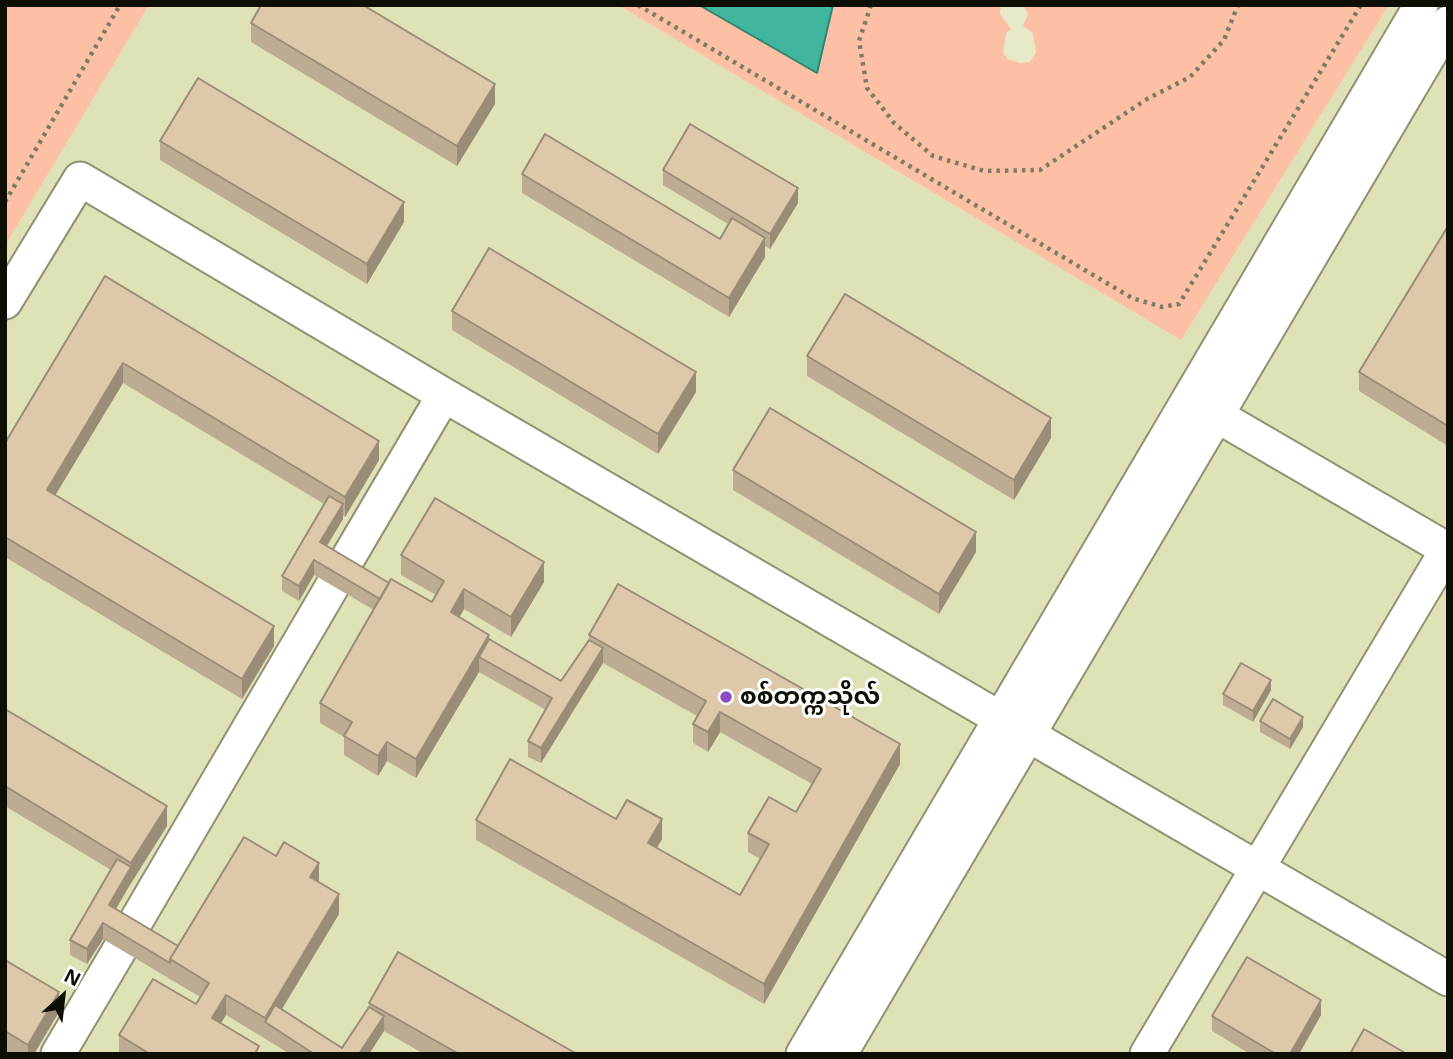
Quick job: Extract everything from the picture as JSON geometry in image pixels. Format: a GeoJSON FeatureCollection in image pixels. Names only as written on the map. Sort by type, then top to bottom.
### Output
{"type":"FeatureCollection","features":[{"type":"Feature","properties":{"kind":"street"},"geometry":{"type":"LineString","coordinates":[[839,1054],[1014,726],[1421,5]]}},
{"type":"Feature","properties":{"kind":"street"},"geometry":{"type":"LineString","coordinates":[[803,1054],[1216,415],[1448,23]]}},
{"type":"Feature","properties":{"kind":"street"},"geometry":{"type":"LineString","coordinates":[[5,302],[80,179],[444,395],[1448,979]]}},
{"type":"Feature","properties":{"kind":"street"},"geometry":{"type":"LineString","coordinates":[[58,1054],[444,395]]}},
{"type":"Feature","properties":{"kind":"street"},"geometry":{"type":"LineString","coordinates":[[1147,1054],[1448,550],[1216,415]]}},
{"type":"Feature","properties":{"kind":"path"},"geometry":{"type":"LineString","coordinates":[[5,202],[120,5]]}},
{"type":"Feature","properties":{"kind":"path"},"geometry":{"type":"LineString","coordinates":[[638,5],[1132,298],[1162,307],[1179,304],[1361,5]]}},
{"type":"Feature","properties":{"kind":"path"},"geometry":{"type":"LineString","coordinates":[[871,5],[859,41],[867,88],[894,123],[933,156],[984,171],[1040,170],[1147,99],[1190,77],[1223,40],[1238,5]]}},
{"type":"Feature","properties":{"kind":"shaded area"},"geometry":{"type":"Polygon","coordinates":[[[5,5],[149,5],[5,246],[5,5]]]}},
{"type":"Feature","properties":{"kind":"shaded area","name":"စစ်‌တက္ကသိုလ်"},"geometry":{"type":"Polygon","coordinates":[[[149,5],[618,5],[1181,340],[1389,5],[1448,5],[1448,1054],[5,1054],[5,246],[149,5]]]}},
{"type":"Feature","properties":{"kind":"shaded area"},"geometry":{"type":"Polygon","coordinates":[[[618,5],[699,5],[816,73],[833,5],[1001,5],[1000,14],[1011,29],[1006,33],[1003,53],[1008,59],[1020,63],[1030,62],[1036,53],[1033,33],[1023,26],[1028,14],[1023,5],[1389,5],[1181,340],[618,5]]]}},
{"type":"Feature","properties":{"kind":"water"},"geometry":{"type":"Polygon","coordinates":[[[699,5],[833,5],[817,73],[699,5]]]}},
{"type":"Feature","properties":{"kind":"building"},"geometry":{"type":"Polygon","coordinates":[[[261,5],[363,5],[495,84],[457,146],[251,23],[261,5]]]}},
{"type":"Feature","properties":{"kind":"building"},"geometry":{"type":"Polygon","coordinates":[[[198,78],[404,202],[367,264],[160,141],[198,78]]]}},
{"type":"Feature","properties":{"kind":"building"},"geometry":{"type":"Polygon","coordinates":[[[690,124],[798,188],[770,234],[663,170],[690,124]]]}},
{"type":"Feature","properties":{"kind":"building"},"geometry":{"type":"Polygon","coordinates":[[[545,134],[720,239],[732,218],[765,238],[729,298],[522,174],[545,134]]]}},
{"type":"Feature","properties":{"kind":"building"},"geometry":{"type":"Polygon","coordinates":[[[1448,226],[1448,426],[1359,372],[1448,226]]]}},
{"type":"Feature","properties":{"kind":"building"},"geometry":{"type":"Polygon","coordinates":[[[489,248],[696,372],[658,434],[452,311],[489,248]]]}},
{"type":"Feature","properties":{"kind":"building"},"geometry":{"type":"Polygon","coordinates":[[[105,276],[379,441],[345,497],[123,363],[47,490],[274,626],[242,679],[5,537],[5,443],[105,276]]]}},
{"type":"Feature","properties":{"kind":"building"},"geometry":{"type":"Polygon","coordinates":[[[845,294],[1051,418],[1014,480],[807,356],[845,294]]]}},
{"type":"Feature","properties":{"kind":"building"},"geometry":{"type":"Polygon","coordinates":[[[770,408],[976,532],[939,594],[733,470],[770,408]]]}},
{"type":"Feature","properties":{"kind":"building"},"geometry":{"type":"Polygon","coordinates":[[[329,496],[343,504],[320,542],[389,583],[380,599],[314,560],[299,586],[282,576],[329,496]]]}},
{"type":"Feature","properties":{"kind":"building"},"geometry":{"type":"Polygon","coordinates":[[[435,498],[544,562],[511,617],[464,589],[451,612],[489,635],[416,759],[387,742],[378,756],[344,736],[352,722],[320,703],[391,579],[432,602],[444,581],[401,555],[435,498]]]}},
{"type":"Feature","properties":{"kind":"building"},"geometry":{"type":"Polygon","coordinates":[[[618,584],[900,744],[764,984],[476,820],[510,759],[616,819],[627,800],[662,819],[648,843],[740,895],[769,844],[748,833],[769,797],[796,812],[821,769],[720,712],[708,732],[693,724],[706,701],[589,635],[618,584]]]}},
{"type":"Feature","properties":{"kind":"building"},"geometry":{"type":"Polygon","coordinates":[[[489,639],[561,681],[589,640],[603,648],[541,748],[528,741],[552,698],[479,657],[489,639]]]}},
{"type":"Feature","properties":{"kind":"building"},"geometry":{"type":"Polygon","coordinates":[[[1241,663],[1271,680],[1253,711],[1223,694],[1241,663]]]}},
{"type":"Feature","properties":{"kind":"building"},"geometry":{"type":"Polygon","coordinates":[[[1273,699],[1303,717],[1290,739],[1260,721],[1273,699]]]}},
{"type":"Feature","properties":{"kind":"building"},"geometry":{"type":"Polygon","coordinates":[[[5,709],[167,806],[131,863],[5,786],[5,709]]]}},
{"type":"Feature","properties":{"kind":"building"},"geometry":{"type":"Polygon","coordinates":[[[244,837],[276,856],[284,842],[319,863],[310,877],[339,894],[265,1018],[226,995],[212,1018],[259,1046],[255,1054],[150,1054],[119,1035],[153,979],[196,1004],[209,983],[170,959],[244,837]]]}},
{"type":"Feature","properties":{"kind":"building"},"geometry":{"type":"Polygon","coordinates":[[[117,859],[131,867],[109,905],[178,946],[170,963],[103,923],[87,949],[70,940],[117,859]]]}},
{"type":"Feature","properties":{"kind":"building"},"geometry":{"type":"Polygon","coordinates":[[[398,952],[577,1054],[459,1054],[369,1003],[398,952]]]}},
{"type":"Feature","properties":{"kind":"building"},"geometry":{"type":"Polygon","coordinates":[[[1247,957],[1321,1000],[1290,1054],[1276,1054],[1212,1016],[1247,957]]]}},
{"type":"Feature","properties":{"kind":"building"},"geometry":{"type":"Polygon","coordinates":[[[5,960],[59,992],[28,1045],[5,1031],[5,960]]]}},
{"type":"Feature","properties":{"kind":"building"},"geometry":{"type":"Polygon","coordinates":[[[275,1005],[342,1048],[369,1007],[384,1016],[359,1054],[314,1054],[265,1022],[275,1005]]]}},
{"type":"Feature","properties":{"kind":"building"},"geometry":{"type":"Polygon","coordinates":[[[1364,1029],[1407,1054],[1350,1054],[1364,1029]]]}},
{"type":"Feature","properties":{"kind":"place","name":"စစ်‌တက္ကသိုလ်"},"geometry":{"type":"Point","coordinates":[726,697]}}]}
